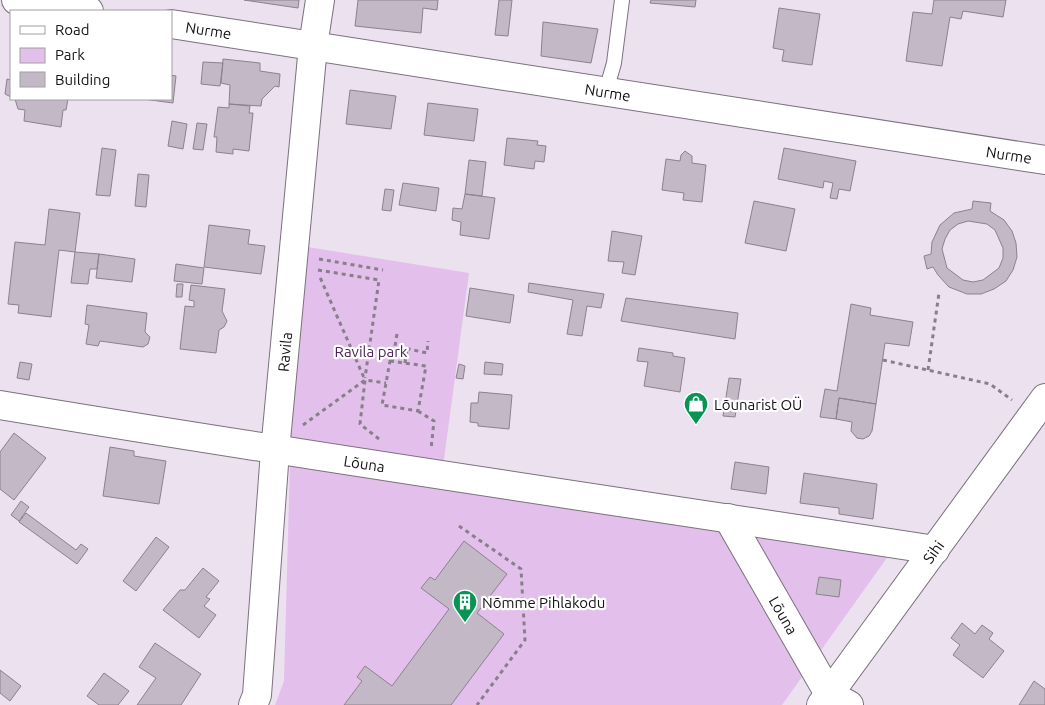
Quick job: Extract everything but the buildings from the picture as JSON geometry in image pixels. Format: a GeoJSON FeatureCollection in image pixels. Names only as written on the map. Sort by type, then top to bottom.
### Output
{"type":"FeatureCollection","features":[{"type":"Feature","properties":{"kind":"street"},"geometry":{"type":"LineString","coordinates":[[16,0],[82,10]]}},
{"type":"Feature","properties":{"kind":"street","name":"Ravila"},"geometry":{"type":"LineString","coordinates":[[253,705],[257,695],[275,447],[303,254],[313,46],[320,0]]}},
{"type":"Feature","properties":{"kind":"street","name":"Nurme"},"geometry":{"type":"LineString","coordinates":[[172,24],[1045,160]]}},
{"type":"Feature","properties":{"kind":"street","name":"Lõuna"},"geometry":{"type":"LineString","coordinates":[[0,405],[156,431],[275,447],[935,550]]}},
{"type":"Feature","properties":{"kind":"street","name":"Sihi"},"geometry":{"type":"LineString","coordinates":[[833,701],[935,550],[1039,406]]}},
{"type":"Feature","properties":{"kind":"street","name":"Lõuna"},"geometry":{"type":"LineString","coordinates":[[728,518],[833,701]]}},
{"type":"Feature","properties":{"kind":"lane"},"geometry":{"type":"LineString","coordinates":[[606,91],[614,63],[622,0]]}},
{"type":"Feature","properties":{"kind":"path"},"geometry":{"type":"LineString","coordinates":[[303,254],[317,270],[364,380]]}},
{"type":"Feature","properties":{"kind":"path"},"geometry":{"type":"LineString","coordinates":[[303,254],[383,270]]}},
{"type":"Feature","properties":{"kind":"path"},"geometry":{"type":"LineString","coordinates":[[317,270],[379,280],[364,380],[360,424],[379,439],[387,441]]}},
{"type":"Feature","properties":{"kind":"path"},"geometry":{"type":"LineString","coordinates":[[928,370],[939,293]]}},
{"type":"Feature","properties":{"kind":"path"},"geometry":{"type":"LineString","coordinates":[[397,334],[395,346],[407,349],[427,353],[428,341]]}},
{"type":"Feature","properties":{"kind":"path"},"geometry":{"type":"LineString","coordinates":[[405,363],[407,349]]}},
{"type":"Feature","properties":{"kind":"path"},"geometry":{"type":"LineString","coordinates":[[883,360],[990,384],[1039,406]]}},
{"type":"Feature","properties":{"kind":"path"},"geometry":{"type":"LineString","coordinates":[[418,411],[426,366],[390,361],[382,405],[418,411],[434,421],[427,472]]}},
{"type":"Feature","properties":{"kind":"path"},"geometry":{"type":"LineString","coordinates":[[275,447],[364,380],[386,383]]}},
{"type":"Feature","properties":{"kind":"path"},"geometry":{"type":"LineString","coordinates":[[459,526],[521,569],[525,640],[477,705]]}},
{"type":"Feature","properties":{"kind":"green space","name":"Ravila park"},"geometry":{"type":"Polygon","coordinates":[[[295,245],[469,273],[442,474],[275,451],[295,245]]]}},
{"type":"Feature","properties":{"kind":"green space"},"geometry":{"type":"Polygon","coordinates":[[[290,463],[896,545],[782,705],[275,705],[284,681],[290,463]]]}},
{"type":"Feature","properties":{"kind":"place","name":"Lõunarist OÜ"},"geometry":{"type":"Point","coordinates":[696,425]}},
{"type":"Feature","properties":{"kind":"place","name":"Nõmme Pihlakodu"},"geometry":{"type":"Point","coordinates":[465,623]}}]}
